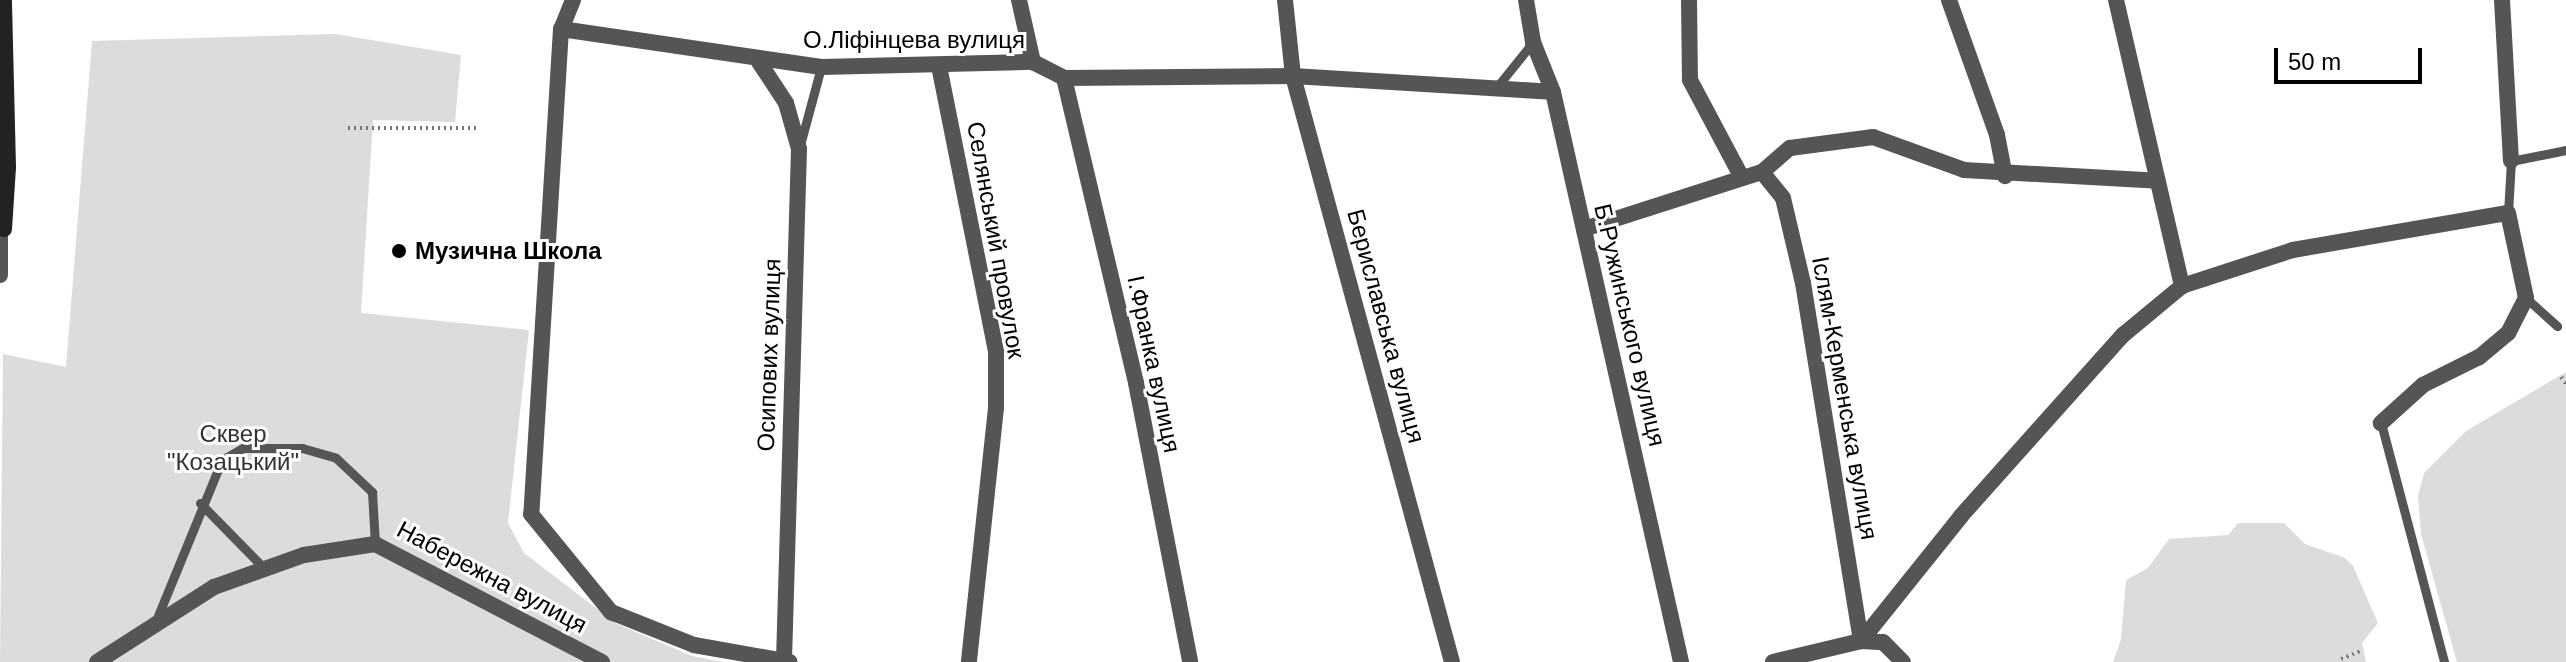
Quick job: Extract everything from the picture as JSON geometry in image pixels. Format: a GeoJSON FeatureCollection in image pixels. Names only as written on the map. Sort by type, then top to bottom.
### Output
{"type":"FeatureCollection","features":[{"type":"Feature","properties":{"kind":"street"},"geometry":{"type":"LineString","coordinates":[[0,275],[4,167],[4,0]]}},
{"type":"Feature","properties":{"kind":"street"},"geometry":{"type":"LineString","coordinates":[[573,0],[561,29],[531,514],[611,612],[694,645],[787,661]]}},
{"type":"Feature","properties":{"kind":"street"},"geometry":{"type":"LineString","coordinates":[[1019,0],[1033,62]]}},
{"type":"Feature","properties":{"kind":"street","name":"Бериславська вулиця"},"geometry":{"type":"LineString","coordinates":[[1285,0],[1293,76],[1452,662]]}},
{"type":"Feature","properties":{"kind":"street","name":"Б.Ружинського вулиця"},"geometry":{"type":"LineString","coordinates":[[1526,0],[1533,42],[1553,92],[1681,662]]}},
{"type":"Feature","properties":{"kind":"street"},"geometry":{"type":"LineString","coordinates":[[1689,0],[1690,80],[1742,178]]}},
{"type":"Feature","properties":{"kind":"street"},"geometry":{"type":"LineString","coordinates":[[1949,0],[1997,135],[2005,176]]}},
{"type":"Feature","properties":{"kind":"street"},"geometry":{"type":"LineString","coordinates":[[2116,0],[2182,286]]}},
{"type":"Feature","properties":{"kind":"street"},"geometry":{"type":"LineString","coordinates":[[2502,0],[2511,161]]}},
{"type":"Feature","properties":{"kind":"street","name":"О.Ліфінцева вулиця"},"geometry":{"type":"LineString","coordinates":[[561,29],[759,62],[821,67],[1033,62],[1064,78],[1293,76],[1553,92]]}},
{"type":"Feature","properties":{"kind":"street","name":"Осипових вулиця"},"geometry":{"type":"LineString","coordinates":[[759,62],[786,103],[799,149],[787,661]]}},
{"type":"Feature","properties":{"kind":"street","name":"Селянський провулок"},"geometry":{"type":"LineString","coordinates":[[939,66],[996,352],[996,408],[969,662]]}},
{"type":"Feature","properties":{"kind":"street","name":"І.Франка вулиця"},"geometry":{"type":"LineString","coordinates":[[1064,78],[1136,383],[1190,662]]}},
{"type":"Feature","properties":{"kind":"street"},"geometry":{"type":"LineString","coordinates":[[1584,229],[1762,172],[1790,148],[1873,137],[1964,170],[2005,176],[2158,181]]}},
{"type":"Feature","properties":{"kind":"street","name":"Іслям-Керменська вулиця"},"geometry":{"type":"LineString","coordinates":[[1762,172],[1783,198],[1803,283],[1861,641]]}},
{"type":"Feature","properties":{"kind":"street"},"geometry":{"type":"LineString","coordinates":[[1861,641],[1961,516],[2123,335],[2182,286],[2293,250],[2508,213],[2526,298],[2508,333],[2479,357],[2423,385],[2381,423]]}},
{"type":"Feature","properties":{"kind":"street","name":"Набережна вулиця"},"geometry":{"type":"LineString","coordinates":[[97,662],[214,587],[263,567],[375,544],[602,662]]}},
{"type":"Feature","properties":{"kind":"street"},"geometry":{"type":"LineString","coordinates":[[1773,662],[1861,641],[1883,642],[1903,662]]}},
{"type":"Feature","properties":{"kind":"lane"},"geometry":{"type":"LineString","coordinates":[[1496,88],[1533,42]]}},
{"type":"Feature","properties":{"kind":"lane"},"geometry":{"type":"LineString","coordinates":[[799,149],[821,67]]}},
{"type":"Feature","properties":{"kind":"lane"},"geometry":{"type":"LineString","coordinates":[[2508,213],[2511,161],[2566,150]]}},
{"type":"Feature","properties":{"kind":"lane"},"geometry":{"type":"LineString","coordinates":[[2526,298],[2557,326]]}},
{"type":"Feature","properties":{"kind":"lane"},"geometry":{"type":"LineString","coordinates":[[2381,423],[2444,662]]}},
{"type":"Feature","properties":{"kind":"lane"},"geometry":{"type":"LineString","coordinates":[[155,623],[200,503],[222,460],[243,448],[302,448],[336,458],[372,492],[375,544]]}},
{"type":"Feature","properties":{"kind":"lane"},"geometry":{"type":"LineString","coordinates":[[200,503],[263,567]]}},
{"type":"Feature","properties":{"kind":"path"},"geometry":{"type":"LineString","coordinates":[[348,128],[476,128]]}},
{"type":"Feature","properties":{"kind":"path"},"geometry":{"type":"LineString","coordinates":[[2561,377],[2566,384]]}},
{"type":"Feature","properties":{"kind":"path"},"geometry":{"type":"LineString","coordinates":[[2341,659],[2361,651]]}},
{"type":"Feature","properties":{"kind":"green space","name":"Сквер \"Козацький\""},"geometry":{"type":"Polygon","coordinates":[[[335,34],[461,55],[455,122],[373,120],[361,313],[529,330],[508,523],[524,553],[617,624],[692,656],[723,662],[0,662],[3,354],[66,367],[92,41],[335,34]]]}},
{"type":"Feature","properties":{"kind":"green space"},"geometry":{"type":"Polygon","coordinates":[[[2566,372],[2566,662],[2457,662],[2421,534],[2418,496],[2424,473],[2466,431],[2566,372]]]}},
{"type":"Feature","properties":{"kind":"green space"},"geometry":{"type":"Polygon","coordinates":[[[2238,523],[2284,523],[2305,544],[2345,558],[2353,566],[2378,623],[2362,643],[2366,662],[2113,662],[2121,639],[2126,580],[2148,568],[2169,539],[2228,535],[2238,523]]]}},
{"type":"Feature","properties":{"kind":"place","name":"Музична Школа"},"geometry":{"type":"Point","coordinates":[399,251]}}]}
